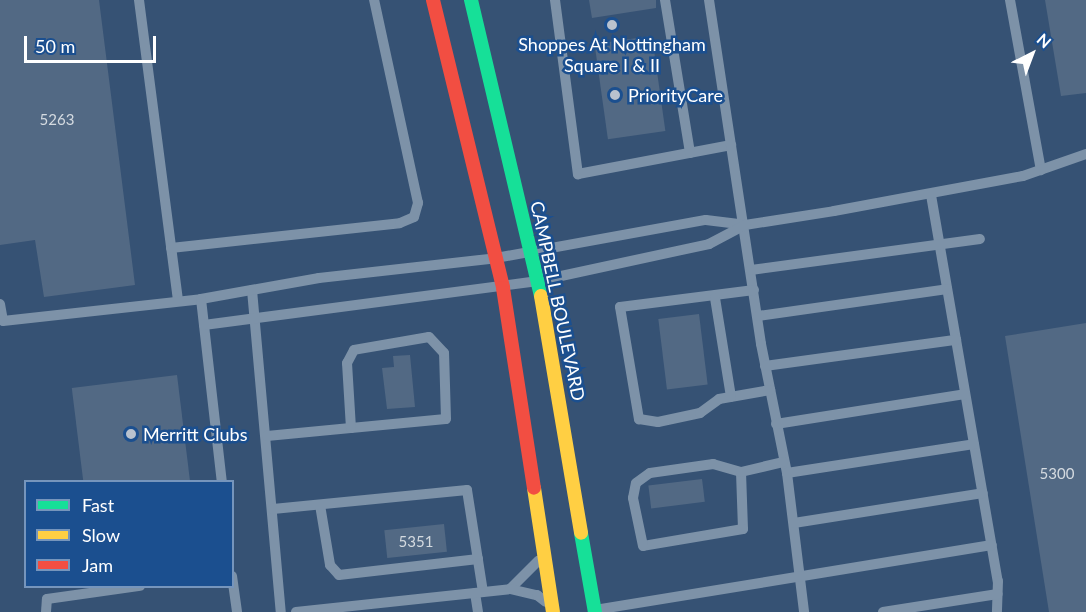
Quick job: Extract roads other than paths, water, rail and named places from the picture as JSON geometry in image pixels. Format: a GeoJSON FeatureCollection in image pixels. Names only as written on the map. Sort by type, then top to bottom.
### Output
{"type":"FeatureCollection","features":[{"type":"Feature","properties":{"kind":"main road"},"geometry":{"type":"LineString","coordinates":[[434,0],[503,288],[553,610]]}},
{"type":"Feature","properties":{"kind":"main road","name":"CAMPBELL BOULEVARD"},"geometry":{"type":"LineString","coordinates":[[471,0],[538,281],[595,611]]}},
{"type":"Feature","properties":{"kind":"lane"},"geometry":{"type":"LineString","coordinates":[[139,0],[178,299]]}},
{"type":"Feature","properties":{"kind":"lane"},"geometry":{"type":"LineString","coordinates":[[171,248],[400,223],[414,217],[418,203],[374,0]]}},
{"type":"Feature","properties":{"kind":"lane"},"geometry":{"type":"LineString","coordinates":[[555,0],[578,174],[731,145]]}},
{"type":"Feature","properties":{"kind":"lane"},"geometry":{"type":"LineString","coordinates":[[665,0],[690,153]]}},
{"type":"Feature","properties":{"kind":"lane"},"geometry":{"type":"LineString","coordinates":[[708,0],[745,225],[765,366],[787,473],[804,612]]}},
{"type":"Feature","properties":{"kind":"lane"},"geometry":{"type":"LineString","coordinates":[[1010,0],[1041,171]]}},
{"type":"Feature","properties":{"kind":"lane"},"geometry":{"type":"LineString","coordinates":[[0,304],[3,321],[178,299],[201,299],[252,290],[496,258],[706,220],[745,225],[931,195],[1041,171],[1086,154]]}},
{"type":"Feature","properties":{"kind":"lane"},"geometry":{"type":"LineString","coordinates":[[931,195],[992,545],[998,594],[997,612]]}},
{"type":"Feature","properties":{"kind":"lane"},"geometry":{"type":"LineString","coordinates":[[204,325],[503,288],[710,244],[745,225]]}},
{"type":"Feature","properties":{"kind":"lane"},"geometry":{"type":"LineString","coordinates":[[751,270],[980,239]]}},
{"type":"Feature","properties":{"kind":"lane"},"geometry":{"type":"LineString","coordinates":[[758,316],[947,289]]}},
{"type":"Feature","properties":{"kind":"lane"},"geometry":{"type":"LineString","coordinates":[[252,290],[267,436],[281,612]]}},
{"type":"Feature","properties":{"kind":"lane"},"geometry":{"type":"LineString","coordinates":[[754,290],[715,298],[690,295],[620,307],[639,419],[658,422],[700,413],[731,397],[770,390]]}},
{"type":"Feature","properties":{"kind":"lane"},"geometry":{"type":"LineString","coordinates":[[715,298],[731,397]]}},
{"type":"Feature","properties":{"kind":"lane"},"geometry":{"type":"LineString","coordinates":[[201,299],[222,480]]}},
{"type":"Feature","properties":{"kind":"lane"},"geometry":{"type":"LineString","coordinates":[[267,436],[446,419],[444,353],[429,337],[354,350],[347,363],[351,428]]}},
{"type":"Feature","properties":{"kind":"lane"},"geometry":{"type":"LineString","coordinates":[[765,366],[956,340]]}},
{"type":"Feature","properties":{"kind":"lane"},"geometry":{"type":"LineString","coordinates":[[776,424],[965,394]]}},
{"type":"Feature","properties":{"kind":"lane"},"geometry":{"type":"LineString","coordinates":[[787,473],[974,444]]}},
{"type":"Feature","properties":{"kind":"lane"},"geometry":{"type":"LineString","coordinates":[[741,472],[742,529],[643,546],[633,498],[636,483],[650,473],[713,464],[741,472],[783,462]]}},
{"type":"Feature","properties":{"kind":"lane"},"geometry":{"type":"LineString","coordinates":[[273,509],[467,490],[478,559],[478,612]]}},
{"type":"Feature","properties":{"kind":"lane"},"geometry":{"type":"LineString","coordinates":[[794,523],[982,493]]}},
{"type":"Feature","properties":{"kind":"lane"},"geometry":{"type":"LineString","coordinates":[[320,505],[330,565],[339,575],[478,559]]}},
{"type":"Feature","properties":{"kind":"lane"},"geometry":{"type":"LineString","coordinates":[[595,611],[992,545]]}},
{"type":"Feature","properties":{"kind":"lane"},"geometry":{"type":"LineString","coordinates":[[510,589],[530,573],[543,550]]}},
{"type":"Feature","properties":{"kind":"lane"},"geometry":{"type":"LineString","coordinates":[[46,612],[47,599],[126,588]]}},
{"type":"Feature","properties":{"kind":"lane"},"geometry":{"type":"LineString","coordinates":[[234,588],[237,612]]}},
{"type":"Feature","properties":{"kind":"lane"},"geometry":{"type":"LineString","coordinates":[[296,612],[356,609],[510,589],[537,594],[553,610]]}},
{"type":"Feature","properties":{"kind":"lane"},"geometry":{"type":"LineString","coordinates":[[883,612],[998,594]]}},
{"type":"Feature","properties":{"kind":"place","name":"Shoppes At Nottingham Square I & II"},"geometry":{"type":"Point","coordinates":[612,25]}},
{"type":"Feature","properties":{"kind":"place","name":"PriorityCare"},"geometry":{"type":"Point","coordinates":[615,95]}},
{"type":"Feature","properties":{"kind":"place","name":"Merritt Clubs"},"geometry":{"type":"Point","coordinates":[131,434]}}]}
